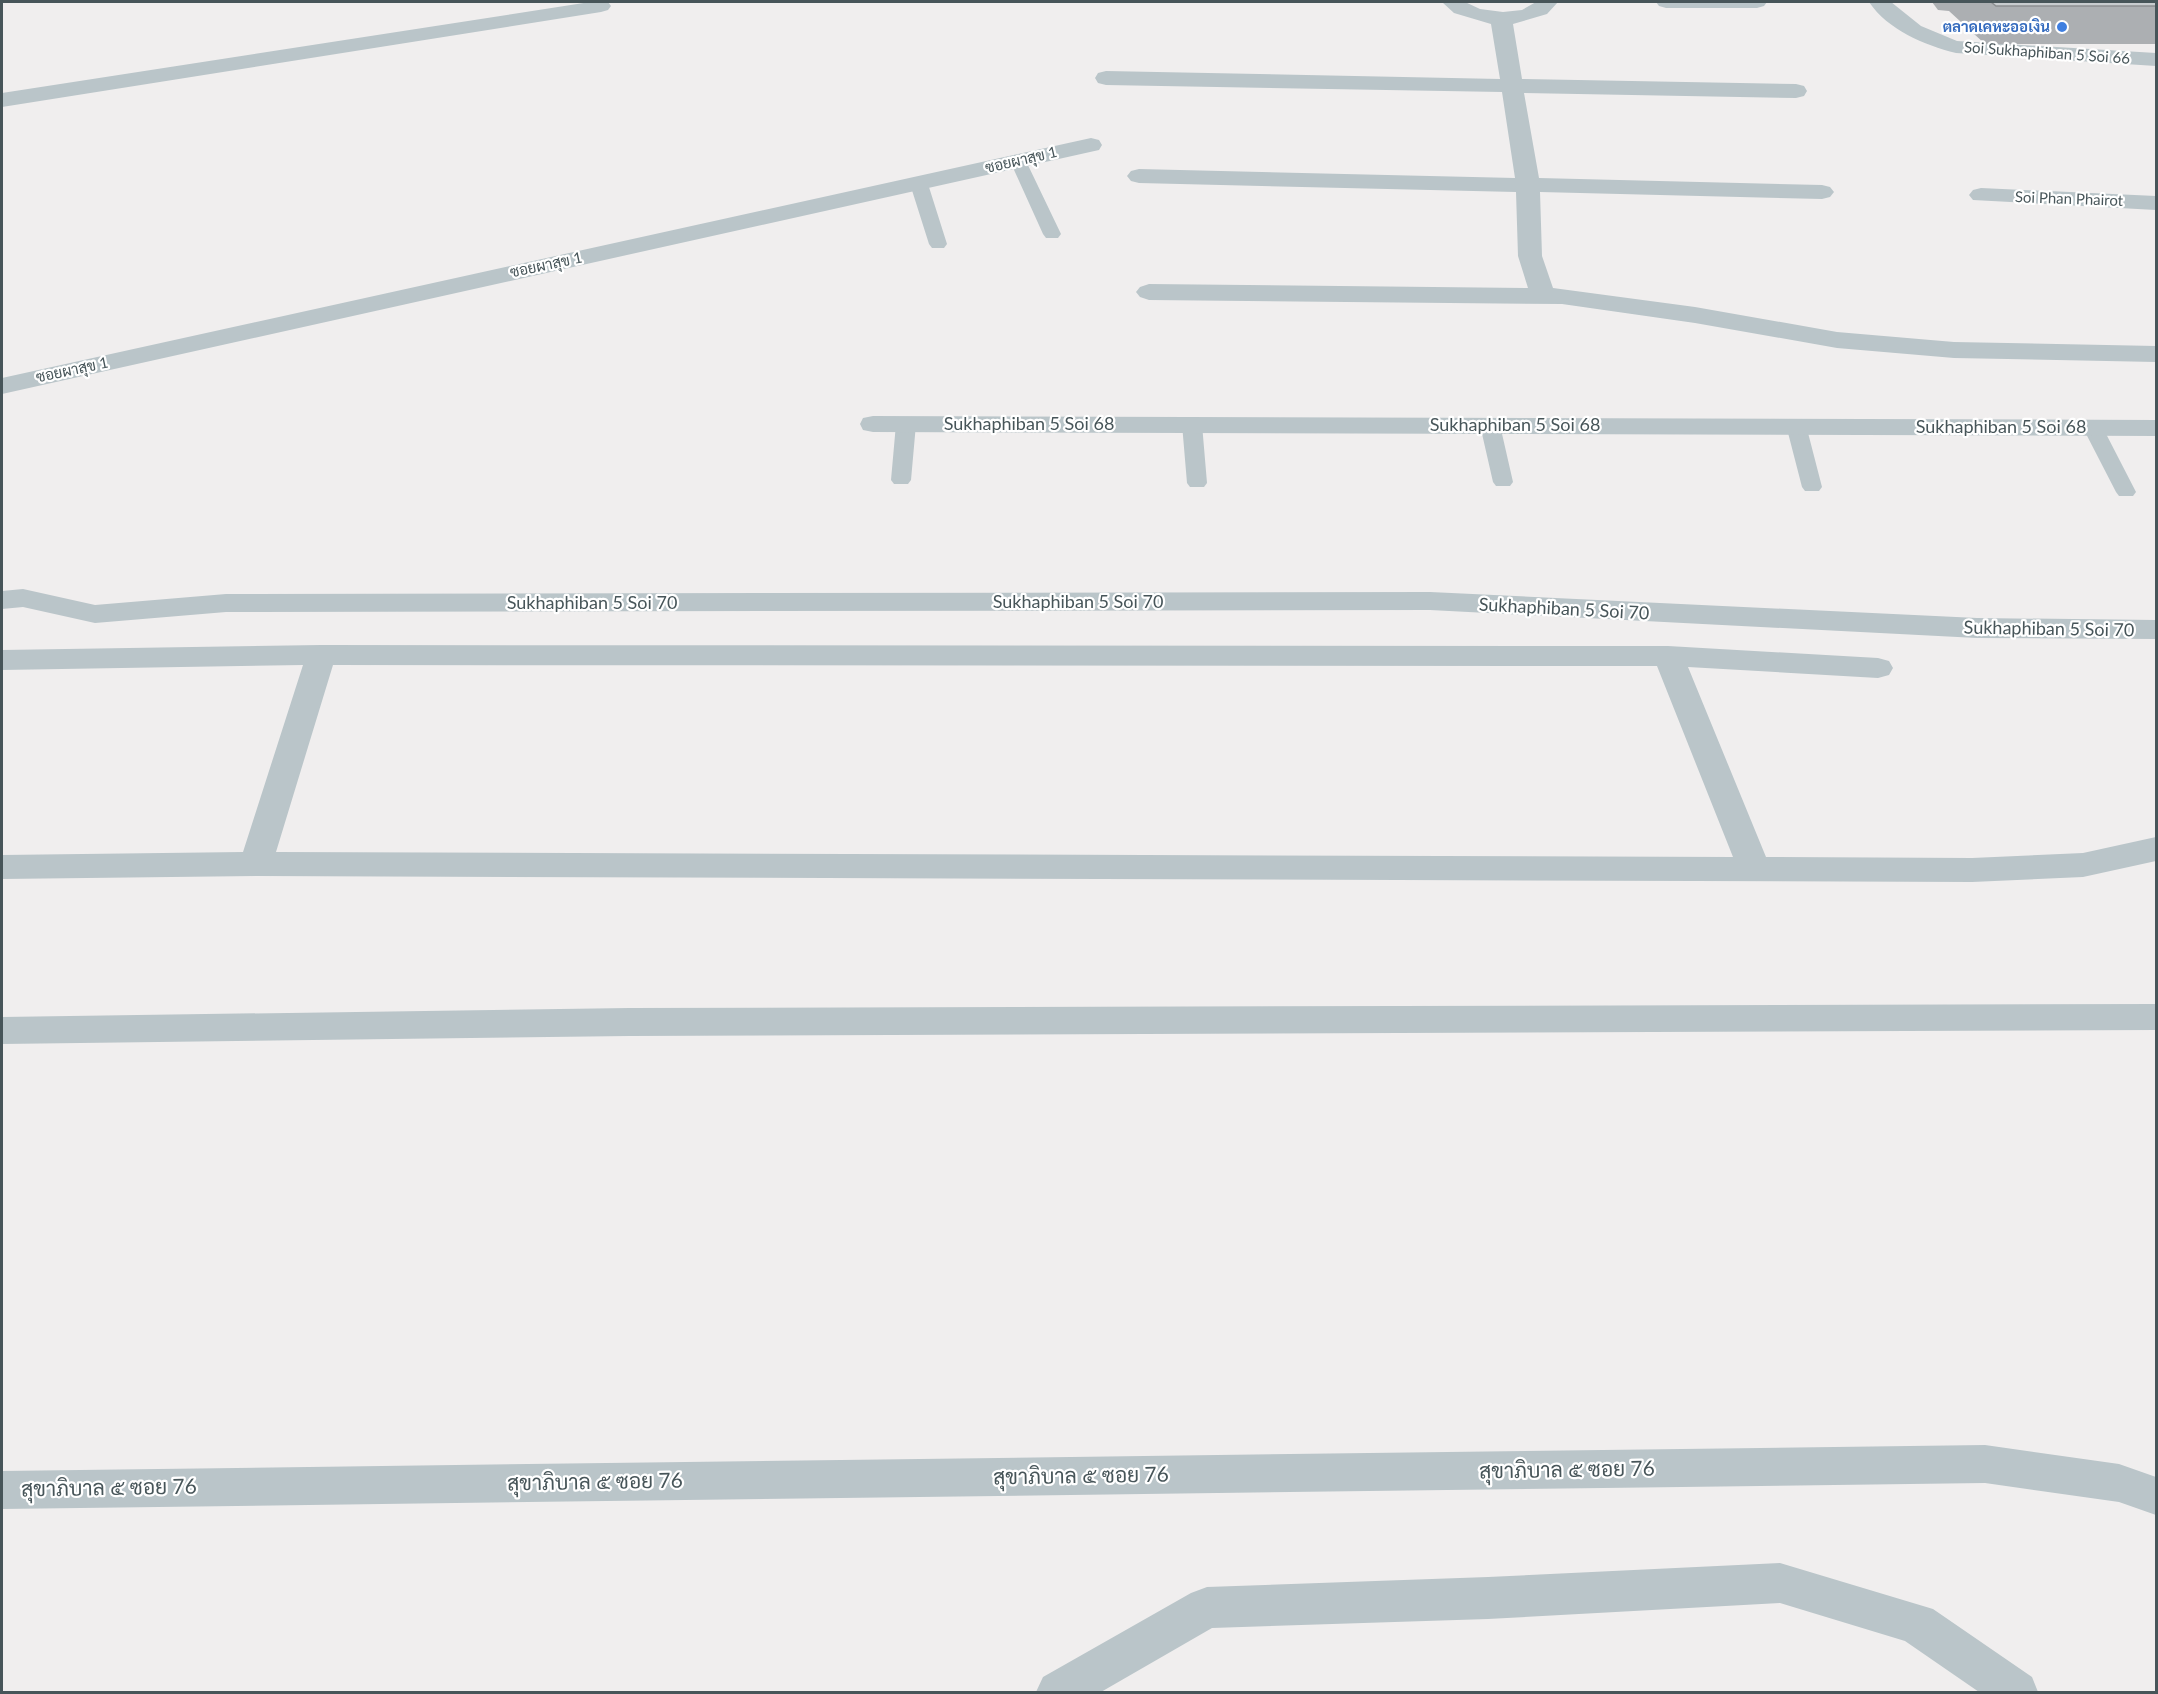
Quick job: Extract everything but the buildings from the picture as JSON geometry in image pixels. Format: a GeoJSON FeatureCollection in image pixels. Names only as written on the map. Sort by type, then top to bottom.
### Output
{"type":"FeatureCollection","features":[{"type":"Feature","properties":{"kind":"street"},"geometry":{"type":"LineString","coordinates":[[1452,2],[1468,12],[1501,18],[1528,15],[1542,9],[1548,2]]}},
{"type":"Feature","properties":{"kind":"street"},"geometry":{"type":"LineString","coordinates":[[1666,2],[1757,2]]}},
{"type":"Feature","properties":{"kind":"street","name":"Soi Sukhaphiban 5 Soi 66"},"geometry":{"type":"LineString","coordinates":[[1879,2],[1905,25],[1928,39],[1956,47],[2157,60]]}},
{"type":"Feature","properties":{"kind":"street"},"geometry":{"type":"LineString","coordinates":[[2,100],[601,6]]}},
{"type":"Feature","properties":{"kind":"street"},"geometry":{"type":"LineString","coordinates":[[1501,18],[1528,185],[1530,256],[1543,297]]}},
{"type":"Feature","properties":{"kind":"street"},"geometry":{"type":"LineString","coordinates":[[1106,78],[1796,91]]}},
{"type":"Feature","properties":{"kind":"street","name":"ซอยผาสุข 1"},"geometry":{"type":"LineString","coordinates":[[2,386],[1091,145]]}},
{"type":"Feature","properties":{"kind":"street"},"geometry":{"type":"LineString","coordinates":[[1139,176],[1822,192]]}},
{"type":"Feature","properties":{"kind":"street","name":"Soi Phan Phairot"},"geometry":{"type":"LineString","coordinates":[[1981,195],[2157,203]]}},
{"type":"Feature","properties":{"kind":"street"},"geometry":{"type":"LineString","coordinates":[[1149,292],[1562,296],[1838,340],[1954,350],[2157,354]]}},
{"type":"Feature","properties":{"kind":"street","name":"Sukhaphiban 5 Soi 68"},"geometry":{"type":"LineString","coordinates":[[873,424],[1796,425],[2157,428]]}},
{"type":"Feature","properties":{"kind":"street","name":"Sukhaphiban 5 Soi 70"},"geometry":{"type":"LineString","coordinates":[[2,600],[23,598],[95,614],[226,603],[1430,601],[1954,627],[2157,630]]}},
{"type":"Feature","properties":{"kind":"street"},"geometry":{"type":"LineString","coordinates":[[256,864],[321,655]]}},
{"type":"Feature","properties":{"kind":"street"},"geometry":{"type":"LineString","coordinates":[[2,660],[321,655],[1668,656],[1878,668]]}},
{"type":"Feature","properties":{"kind":"street"},"geometry":{"type":"LineString","coordinates":[[1668,656],[1754,868]]}},
{"type":"Feature","properties":{"kind":"street"},"geometry":{"type":"LineString","coordinates":[[2,867],[256,864],[1971,870],[2083,865],[2157,849]]}},
{"type":"Feature","properties":{"kind":"street"},"geometry":{"type":"LineString","coordinates":[[2,1031],[629,1022],[2157,1017]]}},
{"type":"Feature","properties":{"kind":"street","name":"สุขาภิบาล ๕ ซอย 76"},"geometry":{"type":"LineString","coordinates":[[2,1490],[1985,1464],[2120,1483],[2157,1496]]}},
{"type":"Feature","properties":{"kind":"street"},"geometry":{"type":"LineString","coordinates":[[1059,1692],[1207,1608],[1488,1598],[1780,1583],[1917,1624],[2016,1692]]}},
{"type":"Feature","properties":{"kind":"lane"},"geometry":{"type":"LineString","coordinates":[[1018,161],[1052,234]]}},
{"type":"Feature","properties":{"kind":"lane"},"geometry":{"type":"LineString","coordinates":[[919,184],[938,244]]}},
{"type":"Feature","properties":{"kind":"lane"},"geometry":{"type":"LineString","coordinates":[[901,480],[906,424]]}},
{"type":"Feature","properties":{"kind":"lane"},"geometry":{"type":"LineString","coordinates":[[1192,424],[1197,483]]}},
{"type":"Feature","properties":{"kind":"lane"},"geometry":{"type":"LineString","coordinates":[[1490,425],[1503,482]]}},
{"type":"Feature","properties":{"kind":"lane"},"geometry":{"type":"LineString","coordinates":[[1796,425],[1812,487]]}},
{"type":"Feature","properties":{"kind":"lane"},"geometry":{"type":"LineString","coordinates":[[2093,428],[2126,492]]}},
{"type":"Feature","properties":{"kind":"place","name":"ตลาดเคหะออเงิน"},"geometry":{"type":"Point","coordinates":[2062,27]}}]}
